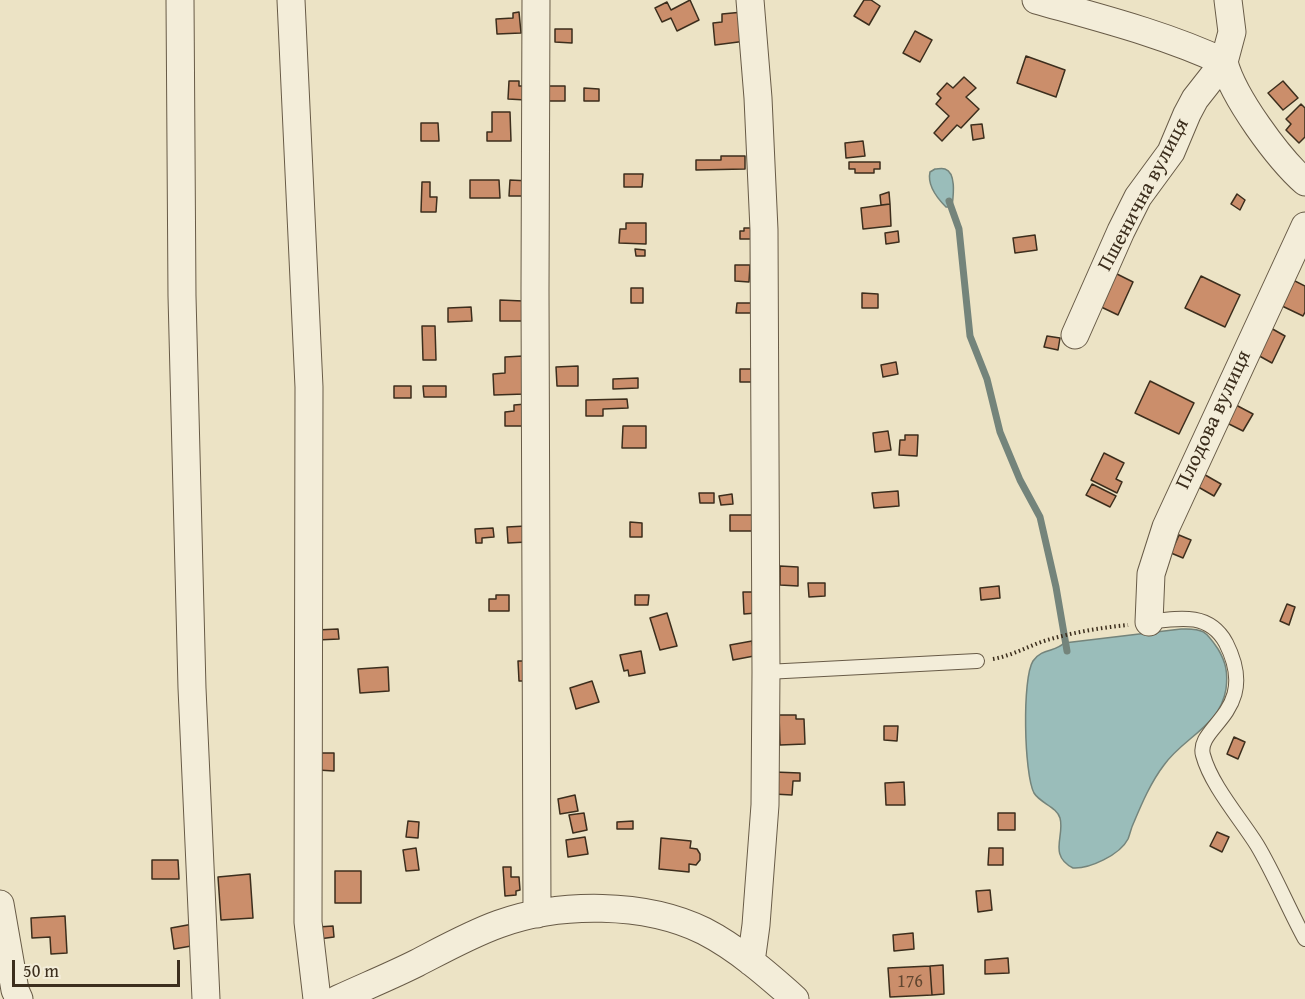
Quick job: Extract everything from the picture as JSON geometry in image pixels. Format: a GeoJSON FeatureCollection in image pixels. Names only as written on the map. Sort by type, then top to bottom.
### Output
{"type":"FeatureCollection","features":[{"type":"Feature","properties":{"kind":"street"},"geometry":{"type":"LineString","coordinates":[[180,0],[182,296],[192,688],[206,999]]}},
{"type":"Feature","properties":{"kind":"street"},"geometry":{"type":"LineString","coordinates":[[291,0],[309,387],[308,922],[317,999]]}},
{"type":"Feature","properties":{"kind":"street"},"geometry":{"type":"LineString","coordinates":[[536,0],[537,914]]}},
{"type":"Feature","properties":{"kind":"street"},"geometry":{"type":"LineString","coordinates":[[750,0],[758,98],[764,230],[766,672],[765,805],[751,962]]}},
{"type":"Feature","properties":{"kind":"street"},"geometry":{"type":"LineString","coordinates":[[1036,0],[1142,30],[1190,46],[1224,62]]}},
{"type":"Feature","properties":{"kind":"street"},"geometry":{"type":"LineString","coordinates":[[1228,0],[1232,32],[1224,62],[1231,82],[1264,133],[1305,182]]}},
{"type":"Feature","properties":{"kind":"street","name":"Пшенична вулиця"},"geometry":{"type":"LineString","coordinates":[[1074,334],[1138,197],[1171,152],[1196,99],[1224,62]]}},
{"type":"Feature","properties":{"kind":"street","name":"Плодова вулиця"},"geometry":{"type":"LineString","coordinates":[[1149,622],[1151,574],[1166,527],[1305,226]]}},
{"type":"Feature","properties":{"kind":"street"},"geometry":{"type":"LineString","coordinates":[[0,904],[15,990],[19,999]]}},
{"type":"Feature","properties":{"kind":"street"},"geometry":{"type":"LineString","coordinates":[[338,999],[506,922],[537,914],[587,908],[657,916],[705,932],[751,962],[795,999]]}},
{"type":"Feature","properties":{"kind":"lane"},"geometry":{"type":"LineString","coordinates":[[1149,622],[1196,619],[1208,623],[1225,641],[1237,676],[1236,690],[1229,710],[1204,740],[1203,754],[1225,798],[1270,867],[1305,939]]}},
{"type":"Feature","properties":{"kind":"lane"},"geometry":{"type":"LineString","coordinates":[[766,672],[977,661]]}},
{"type":"Feature","properties":{"kind":"path"},"geometry":{"type":"LineString","coordinates":[[977,661],[1004,657],[1041,642],[1067,635],[1099,628],[1149,622]]}},
{"type":"Feature","properties":{"kind":"water"},"geometry":{"type":"Polygon","coordinates":[[[935,169],[945,169],[951,175],[953,180],[952,207],[946,207],[931,186],[930,172],[935,169]]]}},
{"type":"Feature","properties":{"kind":"water"},"geometry":{"type":"Polygon","coordinates":[[[1181,629],[1203,632],[1218,649],[1225,663],[1226,673],[1226,689],[1222,702],[1217,713],[1209,722],[1172,755],[1159,772],[1124,845],[1104,860],[1073,868],[1065,863],[1059,851],[1060,818],[1034,793],[1031,783],[1026,747],[1026,705],[1029,671],[1033,661],[1041,654],[1064,643],[1181,629]]]}},
{"type":"Feature","properties":{"kind":"building"},"geometry":{"type":"Polygon","coordinates":[[[690,0],[699,20],[677,31],[671,18],[662,22],[655,8],[667,2],[671,10],[690,0]]]}},
{"type":"Feature","properties":{"kind":"building"},"geometry":{"type":"Polygon","coordinates":[[[864,0],[871,0],[880,6],[869,25],[854,16],[864,0]]]}},
{"type":"Feature","properties":{"kind":"building"},"geometry":{"type":"Polygon","coordinates":[[[519,12],[521,33],[497,34],[496,19],[513,18],[513,13],[519,12]]]}},
{"type":"Feature","properties":{"kind":"building"},"geometry":{"type":"Polygon","coordinates":[[[743,12],[746,41],[715,45],[713,23],[722,22],[722,14],[743,12]]]}},
{"type":"Feature","properties":{"kind":"building"},"geometry":{"type":"Polygon","coordinates":[[[555,29],[572,29],[572,43],[555,42],[555,29]]]}},
{"type":"Feature","properties":{"kind":"building"},"geometry":{"type":"Polygon","coordinates":[[[915,31],[932,40],[920,62],[903,53],[915,31]]]}},
{"type":"Feature","properties":{"kind":"building"},"geometry":{"type":"Polygon","coordinates":[[[1026,56],[1065,70],[1056,97],[1017,83],[1026,56]]]}},
{"type":"Feature","properties":{"kind":"building"},"geometry":{"type":"Polygon","coordinates":[[[964,77],[976,88],[966,97],[979,109],[961,128],[957,125],[942,141],[934,133],[949,116],[936,104],[941,98],[937,94],[947,83],[953,88],[964,77]]]}},
{"type":"Feature","properties":{"kind":"building"},"geometry":{"type":"Polygon","coordinates":[[[509,81],[519,81],[519,86],[526,86],[526,100],[508,99],[509,81]]]}},
{"type":"Feature","properties":{"kind":"building"},"geometry":{"type":"Polygon","coordinates":[[[1283,81],[1298,98],[1283,110],[1268,93],[1283,81]]]}},
{"type":"Feature","properties":{"kind":"building"},"geometry":{"type":"Polygon","coordinates":[[[547,86],[565,86],[565,101],[547,101],[547,86]]]}},
{"type":"Feature","properties":{"kind":"building"},"geometry":{"type":"Polygon","coordinates":[[[584,88],[599,89],[599,101],[584,101],[584,88]]]}},
{"type":"Feature","properties":{"kind":"building"},"geometry":{"type":"Polygon","coordinates":[[[1301,104],[1305,108],[1305,137],[1299,143],[1286,130],[1291,124],[1286,119],[1301,104]]]}},
{"type":"Feature","properties":{"kind":"building"},"geometry":{"type":"Polygon","coordinates":[[[492,112],[510,112],[511,141],[487,141],[487,132],[492,132],[492,112]]]}},
{"type":"Feature","properties":{"kind":"building"},"geometry":{"type":"Polygon","coordinates":[[[421,123],[438,123],[439,141],[421,141],[421,123]]]}},
{"type":"Feature","properties":{"kind":"building"},"geometry":{"type":"Polygon","coordinates":[[[982,124],[984,138],[973,140],[971,125],[982,124]]]}},
{"type":"Feature","properties":{"kind":"building"},"geometry":{"type":"Polygon","coordinates":[[[863,141],[865,156],[846,158],[845,143],[863,141]]]}},
{"type":"Feature","properties":{"kind":"building"},"geometry":{"type":"Polygon","coordinates":[[[721,156],[745,156],[745,169],[696,170],[696,160],[721,160],[721,156]]]}},
{"type":"Feature","properties":{"kind":"building"},"geometry":{"type":"Polygon","coordinates":[[[849,162],[880,162],[880,169],[874,169],[874,173],[855,173],[855,169],[849,169],[849,162]]]}},
{"type":"Feature","properties":{"kind":"building"},"geometry":{"type":"Polygon","coordinates":[[[624,174],[643,174],[642,187],[624,187],[624,174]]]}},
{"type":"Feature","properties":{"kind":"building"},"geometry":{"type":"Polygon","coordinates":[[[470,180],[499,180],[500,198],[470,198],[470,180]]]}},
{"type":"Feature","properties":{"kind":"building"},"geometry":{"type":"Polygon","coordinates":[[[510,180],[530,181],[530,196],[509,196],[510,180]]]}},
{"type":"Feature","properties":{"kind":"building"},"geometry":{"type":"Polygon","coordinates":[[[422,182],[430,182],[430,197],[437,197],[436,212],[421,212],[422,182]]]}},
{"type":"Feature","properties":{"kind":"building"},"geometry":{"type":"Polygon","coordinates":[[[889,192],[890,204],[881,205],[880,195],[889,192]]]}},
{"type":"Feature","properties":{"kind":"building"},"geometry":{"type":"Polygon","coordinates":[[[1237,194],[1245,200],[1240,210],[1231,204],[1237,194]]]}},
{"type":"Feature","properties":{"kind":"building"},"geometry":{"type":"Polygon","coordinates":[[[890,204],[891,226],[863,229],[861,208],[890,204]]]}},
{"type":"Feature","properties":{"kind":"building"},"geometry":{"type":"Polygon","coordinates":[[[626,223],[646,223],[646,244],[619,243],[620,229],[626,229],[626,223]]]}},
{"type":"Feature","properties":{"kind":"building"},"geometry":{"type":"Polygon","coordinates":[[[744,228],[754,228],[755,239],[740,239],[740,231],[744,231],[744,228]]]}},
{"type":"Feature","properties":{"kind":"building"},"geometry":{"type":"Polygon","coordinates":[[[898,231],[899,242],[886,244],[885,233],[898,231]]]}},
{"type":"Feature","properties":{"kind":"building"},"geometry":{"type":"Polygon","coordinates":[[[1035,235],[1037,250],[1015,253],[1013,238],[1035,235]]]}},
{"type":"Feature","properties":{"kind":"building"},"geometry":{"type":"Polygon","coordinates":[[[635,249],[645,250],[645,256],[636,256],[635,249]]]}},
{"type":"Feature","properties":{"kind":"building"},"geometry":{"type":"Polygon","coordinates":[[[735,265],[750,265],[749,282],[735,281],[735,265]]]}},
{"type":"Feature","properties":{"kind":"building"},"geometry":{"type":"Polygon","coordinates":[[[1113,272],[1133,282],[1118,315],[1097,305],[1113,272]]]}},
{"type":"Feature","properties":{"kind":"building"},"geometry":{"type":"Polygon","coordinates":[[[1201,276],[1240,295],[1225,327],[1185,308],[1201,276]]]}},
{"type":"Feature","properties":{"kind":"building"},"geometry":{"type":"Polygon","coordinates":[[[1291,279],[1305,286],[1303,316],[1280,305],[1291,279]]]}},
{"type":"Feature","properties":{"kind":"building"},"geometry":{"type":"Polygon","coordinates":[[[631,288],[643,288],[643,303],[631,303],[631,288]]]}},
{"type":"Feature","properties":{"kind":"building"},"geometry":{"type":"Polygon","coordinates":[[[862,293],[878,294],[878,308],[862,308],[862,293]]]}},
{"type":"Feature","properties":{"kind":"building"},"geometry":{"type":"Polygon","coordinates":[[[500,300],[523,301],[523,321],[500,321],[500,300]]]}},
{"type":"Feature","properties":{"kind":"building"},"geometry":{"type":"Polygon","coordinates":[[[737,303],[754,303],[754,313],[736,313],[737,303]]]}},
{"type":"Feature","properties":{"kind":"building"},"geometry":{"type":"Polygon","coordinates":[[[471,307],[472,321],[448,322],[448,308],[471,307]]]}},
{"type":"Feature","properties":{"kind":"building"},"geometry":{"type":"Polygon","coordinates":[[[422,326],[435,326],[436,360],[423,360],[422,326]]]}},
{"type":"Feature","properties":{"kind":"building"},"geometry":{"type":"Polygon","coordinates":[[[1269,327],[1285,336],[1272,363],[1254,353],[1269,327]]]}},
{"type":"Feature","properties":{"kind":"building"},"geometry":{"type":"Polygon","coordinates":[[[1047,336],[1060,338],[1058,350],[1044,347],[1047,336]]]}},
{"type":"Feature","properties":{"kind":"building"},"geometry":{"type":"Polygon","coordinates":[[[523,356],[525,394],[494,395],[493,374],[505,373],[505,357],[523,356]]]}},
{"type":"Feature","properties":{"kind":"building"},"geometry":{"type":"Polygon","coordinates":[[[896,362],[898,374],[883,377],[881,365],[896,362]]]}},
{"type":"Feature","properties":{"kind":"building"},"geometry":{"type":"Polygon","coordinates":[[[578,366],[578,386],[557,386],[556,367],[578,366]]]}},
{"type":"Feature","properties":{"kind":"building"},"geometry":{"type":"Polygon","coordinates":[[[740,369],[755,369],[755,382],[740,382],[740,369]]]}},
{"type":"Feature","properties":{"kind":"building"},"geometry":{"type":"Polygon","coordinates":[[[638,378],[638,388],[613,389],[613,379],[638,378]]]}},
{"type":"Feature","properties":{"kind":"building"},"geometry":{"type":"Polygon","coordinates":[[[1150,381],[1194,403],[1179,434],[1135,413],[1150,381]]]}},
{"type":"Feature","properties":{"kind":"building"},"geometry":{"type":"Polygon","coordinates":[[[394,386],[411,386],[411,398],[394,398],[394,386]]]}},
{"type":"Feature","properties":{"kind":"building"},"geometry":{"type":"Polygon","coordinates":[[[423,386],[446,386],[446,397],[424,397],[423,386]]]}},
{"type":"Feature","properties":{"kind":"building"},"geometry":{"type":"Polygon","coordinates":[[[627,399],[628,408],[603,409],[603,416],[586,416],[586,400],[627,399]]]}},
{"type":"Feature","properties":{"kind":"building"},"geometry":{"type":"Polygon","coordinates":[[[526,404],[526,426],[505,426],[505,412],[514,411],[514,405],[526,404]]]}},
{"type":"Feature","properties":{"kind":"building"},"geometry":{"type":"Polygon","coordinates":[[[1234,404],[1253,414],[1243,431],[1225,422],[1234,404]]]}},
{"type":"Feature","properties":{"kind":"building"},"geometry":{"type":"Polygon","coordinates":[[[623,426],[646,426],[646,448],[622,448],[623,426]]]}},
{"type":"Feature","properties":{"kind":"building"},"geometry":{"type":"Polygon","coordinates":[[[888,431],[891,450],[875,452],[873,433],[888,431]]]}},
{"type":"Feature","properties":{"kind":"building"},"geometry":{"type":"Polygon","coordinates":[[[905,435],[918,435],[917,456],[899,455],[900,440],[905,440],[905,435]]]}},
{"type":"Feature","properties":{"kind":"building"},"geometry":{"type":"Polygon","coordinates":[[[1104,453],[1124,463],[1116,479],[1122,482],[1117,493],[1091,480],[1104,453]]]}},
{"type":"Feature","properties":{"kind":"building"},"geometry":{"type":"Polygon","coordinates":[[[1200,472],[1221,484],[1214,496],[1193,484],[1200,472]]]}},
{"type":"Feature","properties":{"kind":"building"},"geometry":{"type":"Polygon","coordinates":[[[1092,484],[1116,496],[1110,507],[1086,495],[1092,484]]]}},
{"type":"Feature","properties":{"kind":"building"},"geometry":{"type":"Polygon","coordinates":[[[898,491],[899,506],[874,508],[872,493],[898,491]]]}},
{"type":"Feature","properties":{"kind":"building"},"geometry":{"type":"Polygon","coordinates":[[[699,493],[714,493],[714,503],[700,503],[699,493]]]}},
{"type":"Feature","properties":{"kind":"building"},"geometry":{"type":"Polygon","coordinates":[[[732,494],[733,504],[721,505],[719,496],[732,494]]]}},
{"type":"Feature","properties":{"kind":"building"},"geometry":{"type":"Polygon","coordinates":[[[730,515],[755,515],[754,531],[730,531],[730,515]]]}},
{"type":"Feature","properties":{"kind":"building"},"geometry":{"type":"Polygon","coordinates":[[[630,522],[642,523],[642,537],[630,537],[630,522]]]}},
{"type":"Feature","properties":{"kind":"building"},"geometry":{"type":"Polygon","coordinates":[[[526,526],[527,542],[508,543],[507,527],[526,526]]]}},
{"type":"Feature","properties":{"kind":"building"},"geometry":{"type":"Polygon","coordinates":[[[493,528],[494,537],[482,538],[482,543],[476,543],[475,529],[493,528]]]}},
{"type":"Feature","properties":{"kind":"building"},"geometry":{"type":"Polygon","coordinates":[[[1179,535],[1191,540],[1183,558],[1171,553],[1179,535]]]}},
{"type":"Feature","properties":{"kind":"building"},"geometry":{"type":"Polygon","coordinates":[[[780,566],[798,567],[798,586],[780,585],[780,566]]]}},
{"type":"Feature","properties":{"kind":"building"},"geometry":{"type":"Polygon","coordinates":[[[808,583],[825,583],[825,596],[809,597],[808,583]]]}},
{"type":"Feature","properties":{"kind":"building"},"geometry":{"type":"Polygon","coordinates":[[[999,586],[1000,598],[981,600],[980,588],[999,586]]]}},
{"type":"Feature","properties":{"kind":"building"},"geometry":{"type":"Polygon","coordinates":[[[743,592],[755,592],[756,613],[744,614],[743,592]]]}},
{"type":"Feature","properties":{"kind":"building"},"geometry":{"type":"Polygon","coordinates":[[[496,595],[509,595],[509,611],[489,611],[489,599],[496,599],[496,595]]]}},
{"type":"Feature","properties":{"kind":"building"},"geometry":{"type":"Polygon","coordinates":[[[635,595],[649,595],[648,605],[635,605],[635,595]]]}},
{"type":"Feature","properties":{"kind":"building"},"geometry":{"type":"Polygon","coordinates":[[[1287,604],[1295,607],[1289,625],[1280,621],[1287,604]]]}},
{"type":"Feature","properties":{"kind":"building"},"geometry":{"type":"Polygon","coordinates":[[[667,613],[677,646],[660,650],[650,618],[667,613]]]}},
{"type":"Feature","properties":{"kind":"building"},"geometry":{"type":"Polygon","coordinates":[[[338,629],[339,639],[317,640],[316,630],[338,629]]]}},
{"type":"Feature","properties":{"kind":"building"},"geometry":{"type":"Polygon","coordinates":[[[752,641],[754,656],[733,660],[730,645],[752,641]]]}},
{"type":"Feature","properties":{"kind":"building"},"geometry":{"type":"Polygon","coordinates":[[[641,651],[645,673],[629,676],[628,670],[624,671],[620,655],[641,651]]]}},
{"type":"Feature","properties":{"kind":"building"},"geometry":{"type":"Polygon","coordinates":[[[518,661],[527,661],[528,681],[519,681],[518,661]]]}},
{"type":"Feature","properties":{"kind":"building"},"geometry":{"type":"Polygon","coordinates":[[[388,667],[389,691],[360,693],[358,669],[388,667]]]}},
{"type":"Feature","properties":{"kind":"building"},"geometry":{"type":"Polygon","coordinates":[[[592,681],[599,702],[576,709],[570,688],[592,681]]]}},
{"type":"Feature","properties":{"kind":"building"},"geometry":{"type":"Polygon","coordinates":[[[779,715],[796,715],[796,719],[804,719],[805,744],[780,745],[779,715]]]}},
{"type":"Feature","properties":{"kind":"building"},"geometry":{"type":"Polygon","coordinates":[[[884,726],[898,726],[897,741],[884,740],[884,726]]]}},
{"type":"Feature","properties":{"kind":"building"},"geometry":{"type":"Polygon","coordinates":[[[1234,737],[1245,742],[1238,759],[1227,754],[1234,737]]]}},
{"type":"Feature","properties":{"kind":"building"},"geometry":{"type":"Polygon","coordinates":[[[318,753],[334,753],[334,771],[318,770],[318,753]]]}},
{"type":"Feature","properties":{"kind":"building"},"geometry":{"type":"Polygon","coordinates":[[[774,772],[800,773],[800,781],[793,781],[792,795],[773,794],[774,772]]]}},
{"type":"Feature","properties":{"kind":"building"},"geometry":{"type":"Polygon","coordinates":[[[904,782],[905,805],[886,805],[885,783],[904,782]]]}},
{"type":"Feature","properties":{"kind":"building"},"geometry":{"type":"Polygon","coordinates":[[[575,795],[578,811],[560,814],[558,799],[575,795]]]}},
{"type":"Feature","properties":{"kind":"building"},"geometry":{"type":"Polygon","coordinates":[[[584,813],[587,830],[573,833],[569,815],[584,813]]]}},
{"type":"Feature","properties":{"kind":"building"},"geometry":{"type":"Polygon","coordinates":[[[998,813],[1015,813],[1015,830],[998,830],[998,813]]]}},
{"type":"Feature","properties":{"kind":"building"},"geometry":{"type":"Polygon","coordinates":[[[408,821],[419,822],[418,838],[406,837],[408,821]]]}},
{"type":"Feature","properties":{"kind":"building"},"geometry":{"type":"Polygon","coordinates":[[[633,821],[633,829],[617,829],[617,822],[633,821]]]}},
{"type":"Feature","properties":{"kind":"building"},"geometry":{"type":"Polygon","coordinates":[[[1217,832],[1229,837],[1222,852],[1210,846],[1217,832]]]}},
{"type":"Feature","properties":{"kind":"building"},"geometry":{"type":"Polygon","coordinates":[[[585,837],[588,854],[568,857],[566,840],[585,837]]]}},
{"type":"Feature","properties":{"kind":"building"},"geometry":{"type":"Polygon","coordinates":[[[661,838],[691,841],[690,848],[697,849],[700,860],[696,865],[689,864],[689,872],[659,869],[661,838]]]}},
{"type":"Feature","properties":{"kind":"building"},"geometry":{"type":"Polygon","coordinates":[[[416,848],[419,870],[406,871],[403,850],[416,848]]]}},
{"type":"Feature","properties":{"kind":"building"},"geometry":{"type":"Polygon","coordinates":[[[989,848],[1003,848],[1003,865],[988,865],[989,848]]]}},
{"type":"Feature","properties":{"kind":"building"},"geometry":{"type":"Polygon","coordinates":[[[152,860],[178,860],[179,879],[152,879],[152,860]]]}},
{"type":"Feature","properties":{"kind":"building"},"geometry":{"type":"Polygon","coordinates":[[[503,867],[511,867],[511,877],[519,877],[520,890],[516,891],[516,895],[505,896],[503,867]]]}},
{"type":"Feature","properties":{"kind":"building"},"geometry":{"type":"Polygon","coordinates":[[[335,871],[361,871],[361,903],[335,903],[335,871]]]}},
{"type":"Feature","properties":{"kind":"building"},"geometry":{"type":"Polygon","coordinates":[[[250,874],[253,918],[221,920],[218,877],[250,874]]]}},
{"type":"Feature","properties":{"kind":"building"},"geometry":{"type":"Polygon","coordinates":[[[990,890],[992,910],[978,912],[976,891],[990,890]]]}},
{"type":"Feature","properties":{"kind":"building"},"geometry":{"type":"Polygon","coordinates":[[[65,916],[67,953],[51,954],[50,937],[32,938],[31,918],[65,916]]]}},
{"type":"Feature","properties":{"kind":"building"},"geometry":{"type":"Polygon","coordinates":[[[193,924],[197,945],[174,949],[171,928],[193,924]]]}},
{"type":"Feature","properties":{"kind":"building"},"geometry":{"type":"Polygon","coordinates":[[[333,926],[334,937],[319,939],[318,927],[333,926]]]}},
{"type":"Feature","properties":{"kind":"building"},"geometry":{"type":"Polygon","coordinates":[[[913,933],[914,949],[894,951],[893,935],[913,933]]]}},
{"type":"Feature","properties":{"kind":"building"},"geometry":{"type":"Polygon","coordinates":[[[1008,958],[1009,973],[985,974],[985,960],[1008,958]]]}},
{"type":"Feature","properties":{"kind":"building"},"geometry":{"type":"Polygon","coordinates":[[[943,965],[944,994],[932,995],[930,966],[943,965]]]}},
{"type":"Feature","properties":{"kind":"building"},"geometry":{"type":"Polygon","coordinates":[[[930,966],[932,995],[890,997],[888,968],[930,966]]]}},
{"type":"Feature","properties":{"kind":"waterway"},"geometry":{"type":"LineString","coordinates":[[949,201],[959,229],[970,336],[987,379],[1000,432],[1020,480],[1040,517],[1056,587],[1067,651]]}}]}
